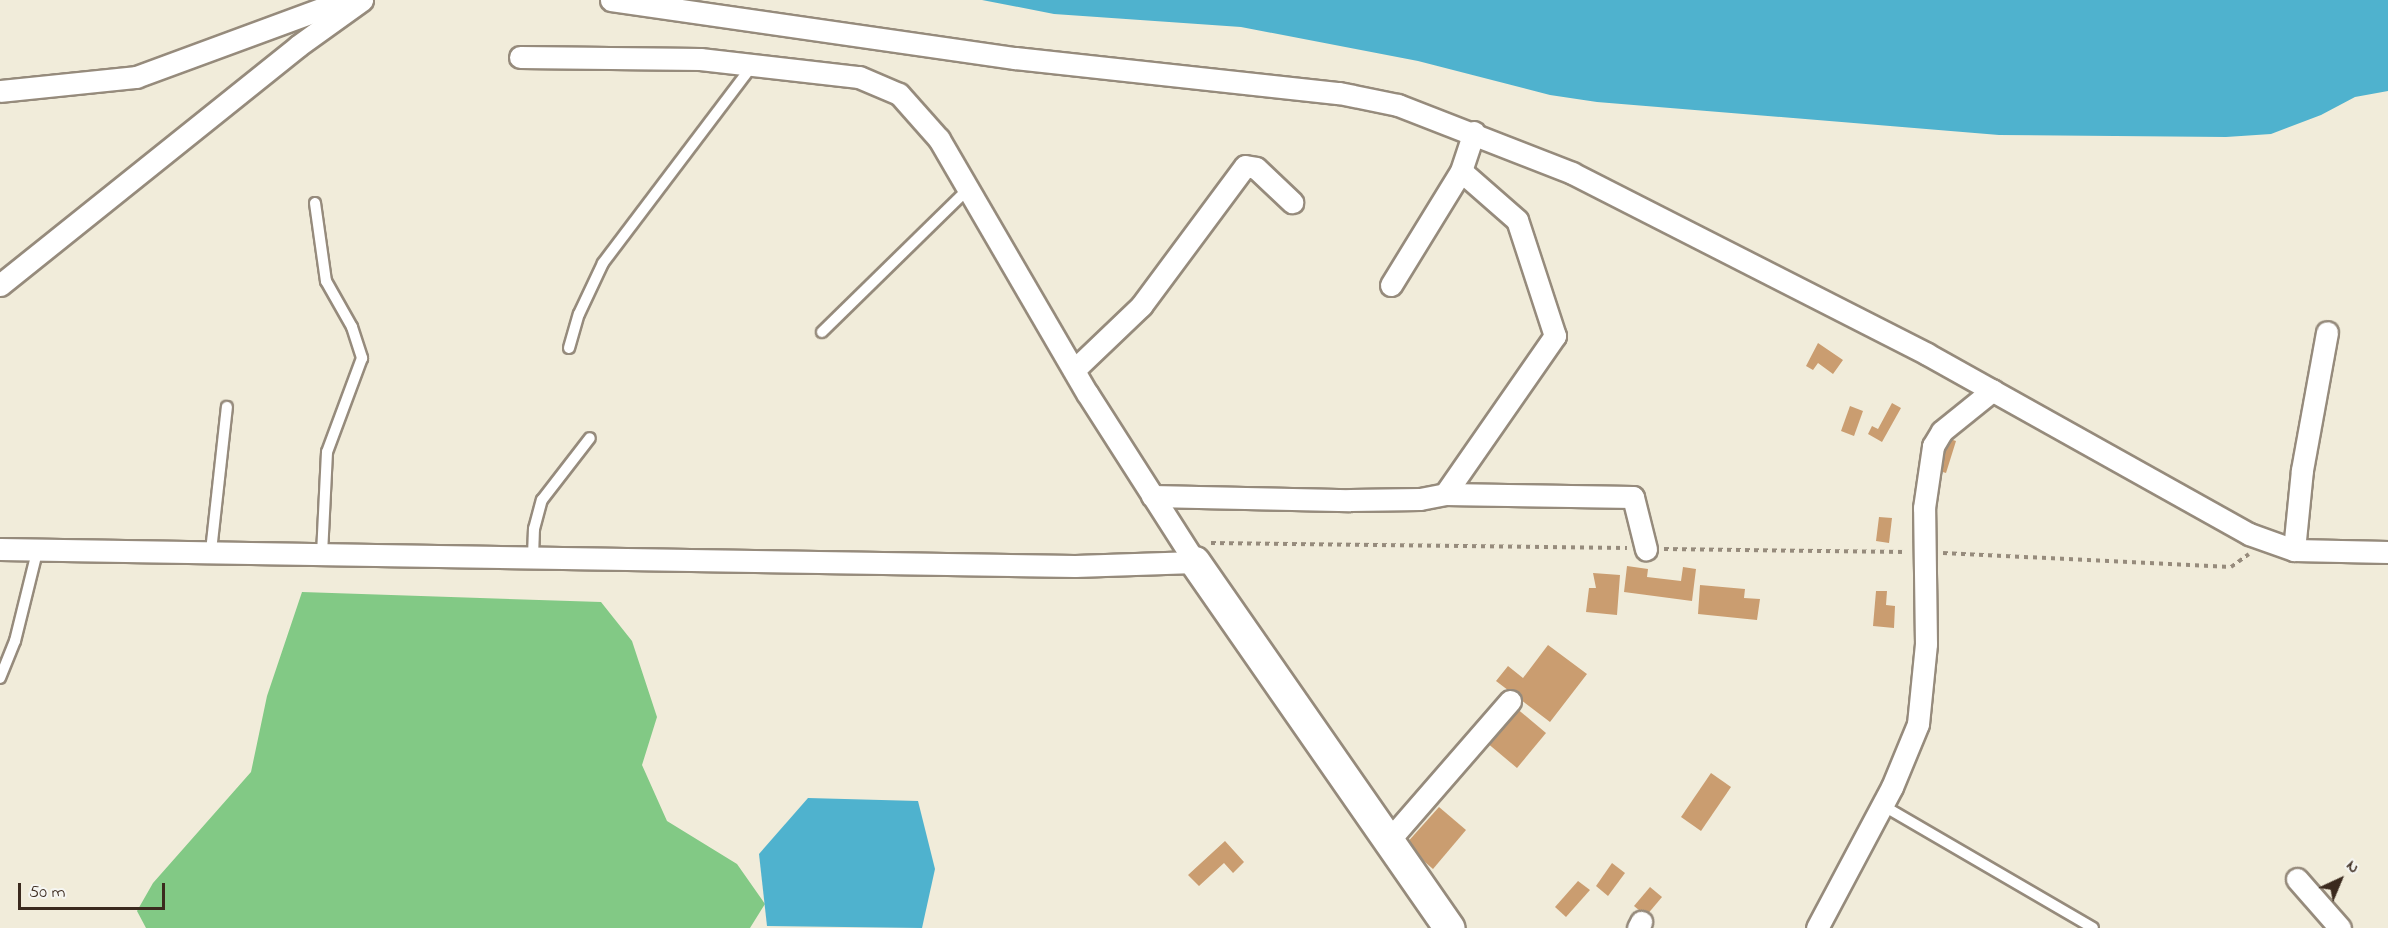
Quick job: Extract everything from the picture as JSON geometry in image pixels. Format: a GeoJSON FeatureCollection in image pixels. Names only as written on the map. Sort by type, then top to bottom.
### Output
{"type":"FeatureCollection","features":[{"type":"Feature","properties":{"kind":"street"},"geometry":{"type":"LineString","coordinates":[[611,0],[1015,58],[1339,93],[1398,105],[1474,132],[1572,173],[1993,390],[2249,534],[2294,550],[2388,552]]}},
{"type":"Feature","properties":{"kind":"street"},"geometry":{"type":"LineString","coordinates":[[0,91],[136,77],[337,4],[359,2]]}},
{"type":"Feature","properties":{"kind":"street"},"geometry":{"type":"LineString","coordinates":[[0,285],[124,183],[359,2]]}},
{"type":"Feature","properties":{"kind":"street"},"geometry":{"type":"LineString","coordinates":[[520,57],[700,59],[859,77],[899,94],[939,139],[1074,369],[1188,553],[1390,839],[1449,928]]}},
{"type":"Feature","properties":{"kind":"street"},"geometry":{"type":"LineString","coordinates":[[1391,285],[1461,171],[1474,132]]}},
{"type":"Feature","properties":{"kind":"street"},"geometry":{"type":"LineString","coordinates":[[1074,369],[1141,306],[1245,166],[1256,168],[1292,202]]}},
{"type":"Feature","properties":{"kind":"street"},"geometry":{"type":"LineString","coordinates":[[1445,494],[1555,336],[1517,220],[1461,171]]}},
{"type":"Feature","properties":{"kind":"street"},"geometry":{"type":"LineString","coordinates":[[2294,550],[2302,470],[2326,332]]}},
{"type":"Feature","properties":{"kind":"street"},"geometry":{"type":"LineString","coordinates":[[1817,928],[1882,805],[1909,746],[1922,703],[1926,644],[1923,552],[1925,496],[1933,446],[1942,431],[1993,390]]}},
{"type":"Feature","properties":{"kind":"street"},"geometry":{"type":"LineString","coordinates":[[1152,496],[1350,500],[1420,499],[1445,494],[1633,497],[1646,549]]}},
{"type":"Feature","properties":{"kind":"street"},"geometry":{"type":"LineString","coordinates":[[0,549],[1075,566],[1188,553]]}},
{"type":"Feature","properties":{"kind":"street"},"geometry":{"type":"LineString","coordinates":[[1390,839],[1510,701]]}},
{"type":"Feature","properties":{"kind":"street"},"geometry":{"type":"LineString","coordinates":[[2297,879],[2340,928]]}},
{"type":"Feature","properties":{"kind":"lane"},"geometry":{"type":"LineString","coordinates":[[568,348],[579,314],[603,263],[752,66]]}},
{"type":"Feature","properties":{"kind":"lane"},"geometry":{"type":"LineString","coordinates":[[822,332],[967,190]]}},
{"type":"Feature","properties":{"kind":"lane"},"geometry":{"type":"LineString","coordinates":[[315,203],[326,281],[352,327],[362,358],[327,452],[322,553]]}},
{"type":"Feature","properties":{"kind":"lane"},"geometry":{"type":"LineString","coordinates":[[211,551],[227,407]]}},
{"type":"Feature","properties":{"kind":"lane"},"geometry":{"type":"LineString","coordinates":[[533,556],[534,529],[542,500],[590,438]]}},
{"type":"Feature","properties":{"kind":"lane"},"geometry":{"type":"LineString","coordinates":[[0,678],[15,641],[38,548]]}},
{"type":"Feature","properties":{"kind":"lane"},"geometry":{"type":"LineString","coordinates":[[1882,805],[2093,928]]}},
{"type":"Feature","properties":{"kind":"path"},"geometry":{"type":"LineString","coordinates":[[1188,553],[1646,549],[1923,552],[2231,567]]}},
{"type":"Feature","properties":{"kind":"green space"},"geometry":{"type":"Polygon","coordinates":[[[302,592],[601,602],[632,641],[657,717],[642,765],[667,821],[737,864],[765,904],[750,928],[146,928],[137,911],[153,883],[251,772],[267,696],[302,592]]]}},
{"type":"Feature","properties":{"kind":"water"},"geometry":{"type":"Polygon","coordinates":[[[982,0],[2388,0],[2388,91],[2355,97],[2321,115],[2271,134],[2226,137],[1999,135],[1597,102],[1550,95],[1418,61],[1241,27],[1054,14],[982,0]]]}},
{"type":"Feature","properties":{"kind":"water"},"geometry":{"type":"Polygon","coordinates":[[[808,798],[918,801],[935,869],[922,928],[767,926],[759,854],[808,798]]]}},
{"type":"Feature","properties":{"kind":"building"},"geometry":{"type":"Polygon","coordinates":[[[1818,343],[1843,360],[1833,374],[1818,363],[1813,370],[1806,366],[1818,343]]]}},
{"type":"Feature","properties":{"kind":"building"},"geometry":{"type":"Polygon","coordinates":[[[1892,403],[1901,408],[1882,442],[1868,434],[1872,426],[1878,429],[1892,403]]]}},
{"type":"Feature","properties":{"kind":"building"},"geometry":{"type":"Polygon","coordinates":[[[1850,406],[1863,411],[1854,436],[1841,431],[1850,406]]]}},
{"type":"Feature","properties":{"kind":"building"},"geometry":{"type":"Polygon","coordinates":[[[1944,437],[1956,441],[1946,473],[1933,469],[1944,437]]]}},
{"type":"Feature","properties":{"kind":"building"},"geometry":{"type":"Polygon","coordinates":[[[1879,517],[1892,518],[1889,543],[1876,541],[1879,517]]]}},
{"type":"Feature","properties":{"kind":"building"},"geometry":{"type":"Polygon","coordinates":[[[1627,566],[1648,569],[1647,577],[1681,581],[1683,567],[1696,569],[1692,601],[1624,592],[1627,566]]]}},
{"type":"Feature","properties":{"kind":"building"},"geometry":{"type":"Polygon","coordinates":[[[1593,573],[1620,575],[1617,615],[1586,612],[1589,588],[1596,588],[1593,573]]]}},
{"type":"Feature","properties":{"kind":"building"},"geometry":{"type":"Polygon","coordinates":[[[1700,585],[1745,589],[1744,598],[1760,599],[1757,620],[1698,614],[1700,585]]]}},
{"type":"Feature","properties":{"kind":"building"},"geometry":{"type":"Polygon","coordinates":[[[1876,591],[1887,591],[1886,605],[1895,606],[1894,628],[1873,626],[1876,591]]]}},
{"type":"Feature","properties":{"kind":"building"},"geometry":{"type":"Polygon","coordinates":[[[1548,645],[1587,674],[1550,722],[1496,681],[1508,666],[1523,678],[1548,645]]]}},
{"type":"Feature","properties":{"kind":"building"},"geometry":{"type":"Polygon","coordinates":[[[1515,707],[1546,733],[1517,768],[1486,742],[1515,707]]]}},
{"type":"Feature","properties":{"kind":"building"},"geometry":{"type":"Polygon","coordinates":[[[1711,773],[1731,787],[1701,831],[1681,817],[1711,773]]]}},
{"type":"Feature","properties":{"kind":"building"},"geometry":{"type":"Polygon","coordinates":[[[1439,807],[1466,830],[1433,869],[1405,845],[1439,807]]]}},
{"type":"Feature","properties":{"kind":"building"},"geometry":{"type":"Polygon","coordinates":[[[1225,841],[1244,862],[1233,873],[1224,863],[1199,886],[1188,875],[1225,841]]]}},
{"type":"Feature","properties":{"kind":"building"},"geometry":{"type":"Polygon","coordinates":[[[1612,863],[1625,873],[1608,896],[1596,886],[1612,863]]]}},
{"type":"Feature","properties":{"kind":"building"},"geometry":{"type":"Polygon","coordinates":[[[1578,881],[1590,890],[1566,917],[1555,907],[1578,881]]]}},
{"type":"Feature","properties":{"kind":"building"},"geometry":{"type":"Polygon","coordinates":[[[1650,887],[1662,897],[1646,916],[1634,906],[1650,887]]]}}]}
